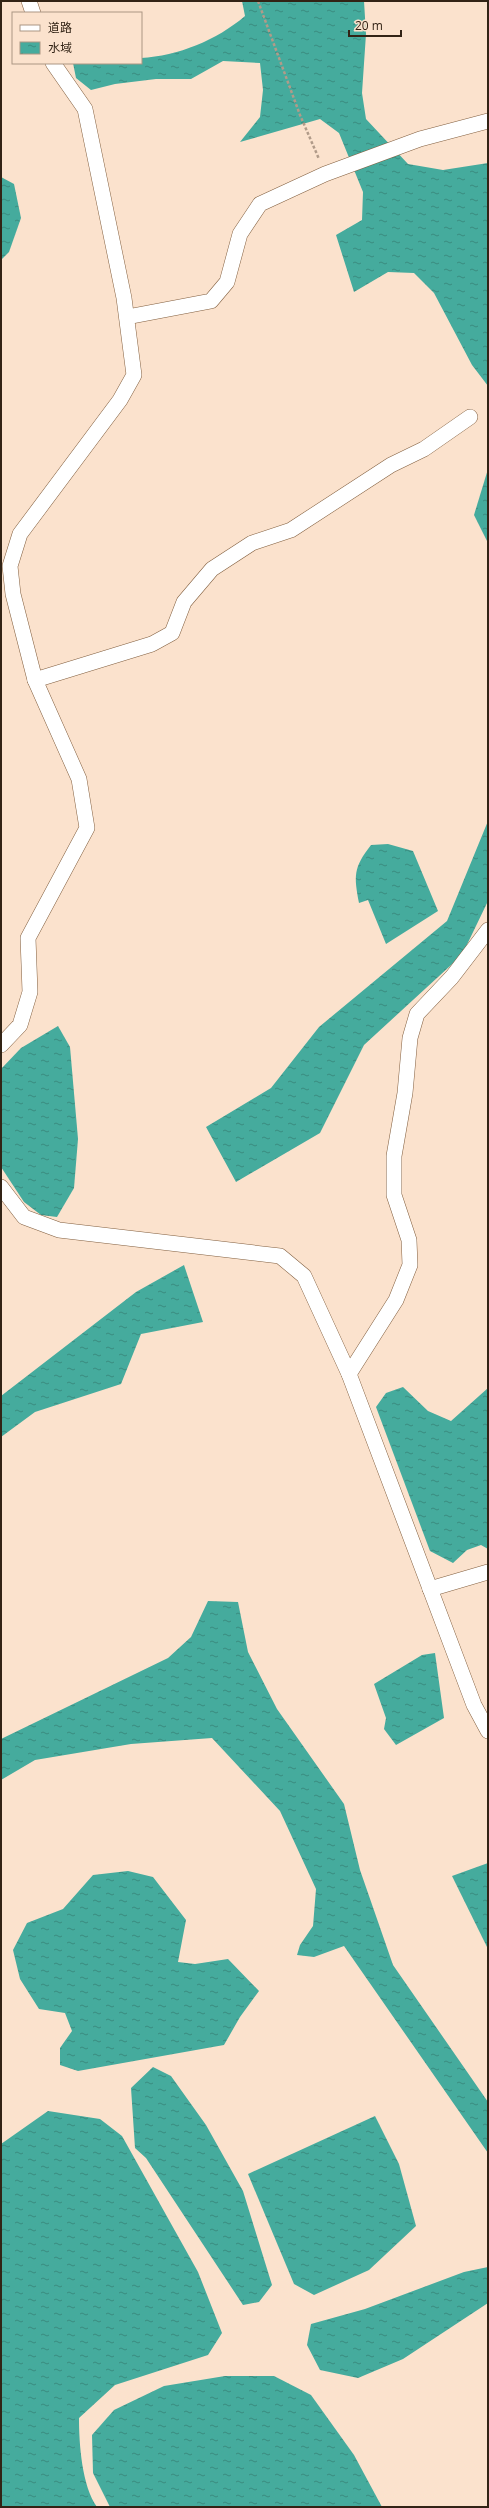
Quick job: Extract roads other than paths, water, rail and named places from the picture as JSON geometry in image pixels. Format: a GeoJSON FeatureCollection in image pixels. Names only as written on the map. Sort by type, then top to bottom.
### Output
{"type":"FeatureCollection","features":[{"type":"Feature","properties":{"kind":"street"},"geometry":{"type":"LineString","coordinates":[[29,1],[33,12]]}},
{"type":"Feature","properties":{"kind":"street"},"geometry":{"type":"LineString","coordinates":[[1,1045],[20,1025],[30,992],[28,938],[87,828],[79,779],[35,680],[13,594],[10,566],[20,534],[120,400],[134,375],[127,317],[85,109],[53,64]]}},
{"type":"Feature","properties":{"kind":"street"},"geometry":{"type":"LineString","coordinates":[[127,317],[211,301],[228,282],[240,234],[260,204],[326,174],[420,139],[488,121]]}},
{"type":"Feature","properties":{"kind":"street"},"geometry":{"type":"LineString","coordinates":[[35,680],[152,644],[172,633],[184,602],[212,569],[252,543],[291,530],[392,465],[424,449],[470,417]]}},
{"type":"Feature","properties":{"kind":"street"},"geometry":{"type":"LineString","coordinates":[[349,1374],[396,1300],[410,1265],[409,1240],[394,1195],[394,1156],[405,1093],[410,1038],[417,1014],[452,977],[488,930]]}},
{"type":"Feature","properties":{"kind":"street"},"geometry":{"type":"LineString","coordinates":[[1,1187],[24,1217],[59,1230],[280,1256],[304,1276],[349,1374],[474,1705],[488,1731]]}},
{"type":"Feature","properties":{"kind":"street"},"geometry":{"type":"LineString","coordinates":[[430,1589],[488,1572]]}},
{"type":"Feature","properties":{"kind":"water"},"geometry":{"type":"Polygon","coordinates":[[[242,1],[364,1],[366,34],[362,93],[366,119],[408,164],[443,170],[488,163],[488,386],[472,365],[434,293],[414,273],[388,272],[354,292],[336,235],[362,220],[363,192],[339,133],[320,119],[240,142],[260,117],[263,90],[260,63],[223,61],[191,79],[156,79],[115,84],[91,90],[76,78],[73,64],[142,64],[142,58],[169,54],[210,39],[234,25],[245,16],[242,1]]]}},
{"type":"Feature","properties":{"kind":"water"},"geometry":{"type":"Polygon","coordinates":[[[1,177],[14,184],[21,218],[9,252],[1,260],[1,177]]]}},
{"type":"Feature","properties":{"kind":"water"},"geometry":{"type":"Polygon","coordinates":[[[488,469],[488,543],[474,515],[488,469]]]}},
{"type":"Feature","properties":{"kind":"water"},"geometry":{"type":"Polygon","coordinates":[[[488,821],[488,901],[462,955],[364,1045],[320,1133],[236,1182],[206,1127],[271,1088],[319,1027],[447,921],[488,821]]]}},
{"type":"Feature","properties":{"kind":"water"},"geometry":{"type":"Polygon","coordinates":[[[388,844],[413,851],[438,911],[386,944],[368,900],[359,903],[356,886],[356,872],[361,860],[371,845],[388,844]]]}},
{"type":"Feature","properties":{"kind":"water"},"geometry":{"type":"Polygon","coordinates":[[[58,1026],[70,1047],[78,1139],[74,1188],[57,1217],[41,1215],[24,1202],[1,1167],[1,1069],[21,1048],[58,1026]]]}},
{"type":"Feature","properties":{"kind":"water"},"geometry":{"type":"Polygon","coordinates":[[[184,1265],[203,1322],[141,1334],[121,1384],[35,1412],[1,1437],[1,1396],[136,1292],[184,1265]]]}},
{"type":"Feature","properties":{"kind":"water"},"geometry":{"type":"Polygon","coordinates":[[[403,1387],[428,1411],[451,1421],[488,1388],[488,1549],[481,1545],[467,1550],[453,1563],[430,1551],[376,1407],[386,1393],[403,1387]]]}},
{"type":"Feature","properties":{"kind":"water"},"geometry":{"type":"Polygon","coordinates":[[[208,1601],[238,1602],[248,1652],[277,1709],[344,1804],[360,1870],[393,1965],[488,2102],[488,2153],[344,1946],[314,1957],[297,1955],[300,1945],[313,1926],[316,1889],[280,1811],[212,1738],[131,1744],[35,1760],[1,1780],[1,1739],[168,1658],[191,1637],[208,1601]]]}},
{"type":"Feature","properties":{"kind":"water"},"geometry":{"type":"Polygon","coordinates":[[[435,1653],[444,1718],[396,1745],[384,1729],[386,1718],[374,1684],[422,1655],[435,1653]]]}},
{"type":"Feature","properties":{"kind":"water"},"geometry":{"type":"Polygon","coordinates":[[[488,1863],[488,1949],[452,1876],[488,1863]]]}},
{"type":"Feature","properties":{"kind":"water"},"geometry":{"type":"Polygon","coordinates":[[[128,1871],[153,1877],[186,1920],[178,1962],[195,1964],[228,1959],[259,1991],[240,2017],[224,2045],[78,2071],[60,2065],[60,2048],[72,2031],[65,2013],[39,2009],[20,1979],[13,1950],[27,1923],[63,1909],[93,1875],[128,1871]]]}},
{"type":"Feature","properties":{"kind":"water"},"geometry":{"type":"Polygon","coordinates":[[[153,2067],[171,2076],[206,2125],[243,2191],[272,2285],[259,2302],[243,2305],[146,2158],[135,2148],[131,2088],[153,2067]]]}},
{"type":"Feature","properties":{"kind":"water"},"geometry":{"type":"Polygon","coordinates":[[[48,2111],[100,2119],[122,2136],[198,2272],[222,2333],[208,2355],[115,2385],[79,2418],[82,2464],[88,2488],[97,2507],[1,2507],[1,2144],[48,2111]]]}},
{"type":"Feature","properties":{"kind":"water"},"geometry":{"type":"Polygon","coordinates":[[[375,2116],[399,2164],[416,2226],[369,2270],[314,2295],[294,2284],[248,2174],[375,2116]]]}},
{"type":"Feature","properties":{"kind":"water"},"geometry":{"type":"Polygon","coordinates":[[[488,2267],[488,2303],[403,2359],[358,2378],[320,2370],[307,2345],[311,2324],[365,2309],[464,2272],[488,2267]]]}},
{"type":"Feature","properties":{"kind":"water"},"geometry":{"type":"Polygon","coordinates":[[[225,2376],[274,2376],[311,2395],[354,2455],[382,2507],[110,2507],[93,2473],[92,2435],[114,2410],[164,2386],[225,2376]]]}}]}
